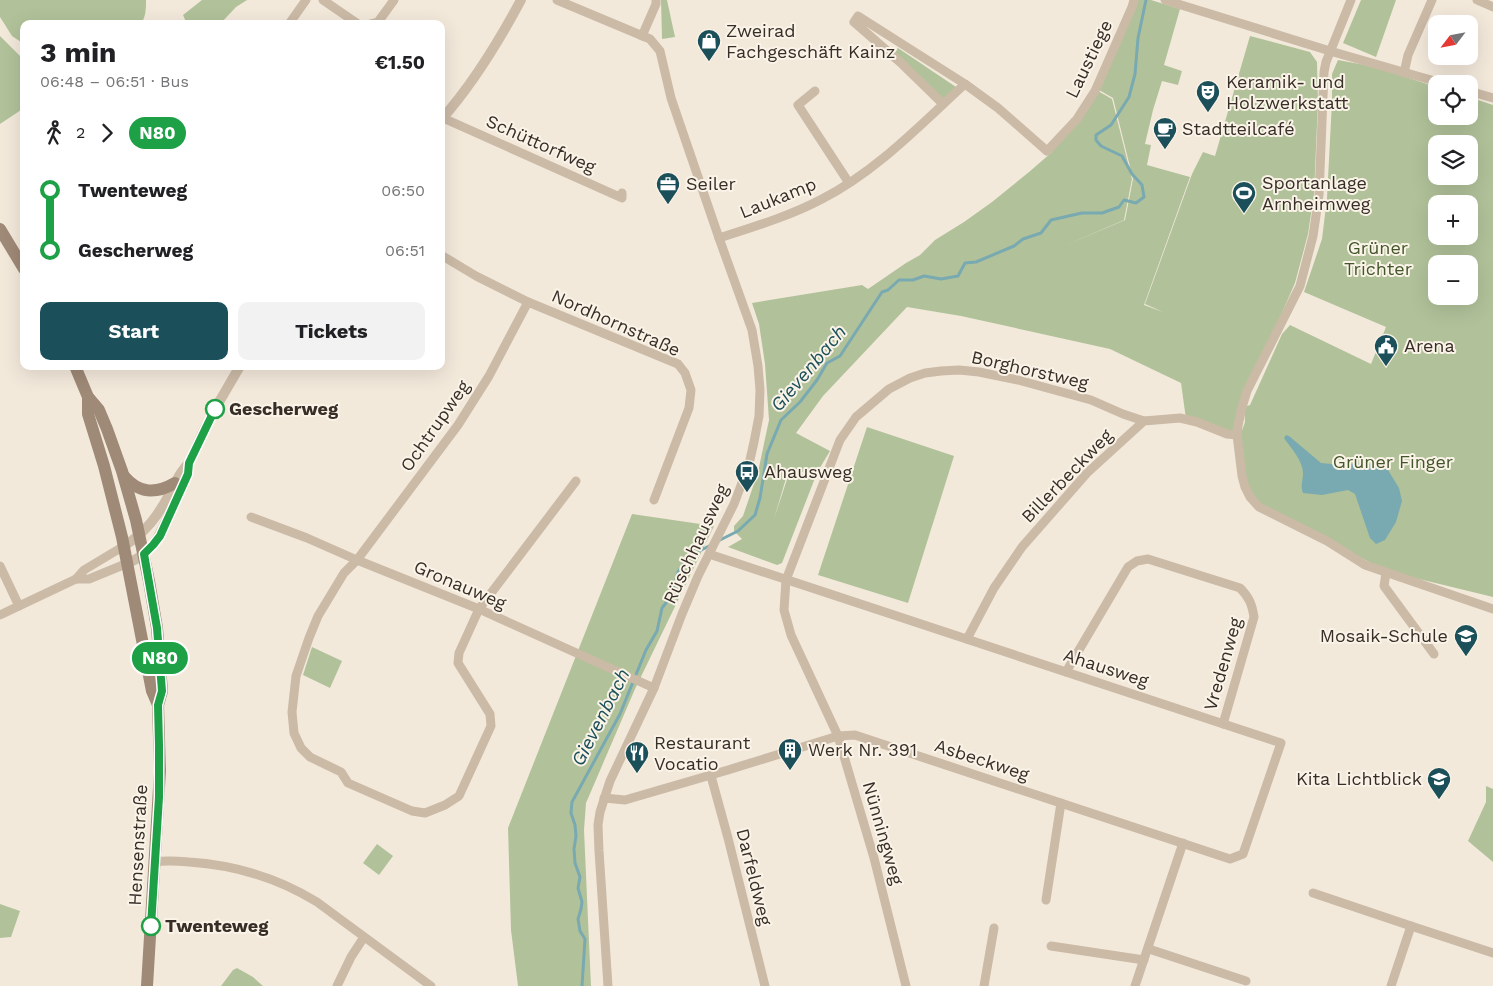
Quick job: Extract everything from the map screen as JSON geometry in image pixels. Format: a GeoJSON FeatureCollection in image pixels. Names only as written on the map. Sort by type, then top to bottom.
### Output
{"type":"FeatureCollection","features":[{"type":"Feature","properties":{"kind":"main road"},"geometry":{"type":"LineString","coordinates":[[0,229],[20,262]]}},
{"type":"Feature","properties":{"kind":"main road"},"geometry":{"type":"LineString","coordinates":[[77,370],[88,397]]}},
{"type":"Feature","properties":{"kind":"main road","name":"Hensenstraße"},"geometry":{"type":"LineString","coordinates":[[88,397],[99,410],[123,474],[140,535],[157,628],[161,667],[162,691],[158,705],[160,771],[147,986]]}},
{"type":"Feature","properties":{"kind":"main road","name":"Hensenstraße"},"geometry":{"type":"LineString","coordinates":[[88,397],[88,414],[104,466],[124,546],[152,691],[158,705]]}},
{"type":"Feature","properties":{"kind":"main road"},"geometry":{"type":"LineString","coordinates":[[123,474],[130,482],[145,490],[160,490],[175,483]]}},
{"type":"Feature","properties":{"kind":"street"},"geometry":{"type":"LineString","coordinates":[[292,20],[306,0]]}},
{"type":"Feature","properties":{"kind":"street"},"geometry":{"type":"LineString","coordinates":[[323,0],[352,20]]}},
{"type":"Feature","properties":{"kind":"street"},"geometry":{"type":"LineString","coordinates":[[379,20],[394,0]]}},
{"type":"Feature","properties":{"kind":"street"},"geometry":{"type":"LineString","coordinates":[[445,116],[478,73],[521,0]]}},
{"type":"Feature","properties":{"kind":"street","name":"Rüschhausweg"},"geometry":{"type":"LineString","coordinates":[[556,0],[650,39],[660,51],[671,98],[752,330],[760,390],[759,416],[754,442],[734,504],[698,576],[654,688],[610,781],[600,812],[598,833],[608,986]]}},
{"type":"Feature","properties":{"kind":"street"},"geometry":{"type":"LineString","coordinates":[[642,36],[656,0]]}},
{"type":"Feature","properties":{"kind":"street","name":"Laustiege"},"geometry":{"type":"LineString","coordinates":[[965,84],[998,108],[1047,151],[1077,119],[1095,91],[1134,0]]}},
{"type":"Feature","properties":{"kind":"street"},"geometry":{"type":"LineString","coordinates":[[1165,0],[1428,79]]}},
{"type":"Feature","properties":{"kind":"street"},"geometry":{"type":"LineString","coordinates":[[1351,0],[1330,51],[1324,72],[1319,195],[1313,236],[1300,286],[1247,391],[1241,411],[1237,435],[1242,476],[1250,498],[1259,507],[1328,541],[1364,565],[1493,609]]}},
{"type":"Feature","properties":{"kind":"street"},"geometry":{"type":"LineString","coordinates":[[1404,73],[1408,55],[1432,0]]}},
{"type":"Feature","properties":{"kind":"street"},"geometry":{"type":"LineString","coordinates":[[1477,0],[1493,7]]}},
{"type":"Feature","properties":{"kind":"street"},"geometry":{"type":"LineString","coordinates":[[943,104],[901,63],[854,22],[858,16],[965,84]]}},
{"type":"Feature","properties":{"kind":"street","name":"Laukamp"},"geometry":{"type":"LineString","coordinates":[[719,238],[801,208],[822,199],[849,183],[893,150],[965,84]]}},
{"type":"Feature","properties":{"kind":"street","name":"Laukamp"},"geometry":{"type":"LineString","coordinates":[[815,91],[798,105],[849,183]]}},
{"type":"Feature","properties":{"kind":"street"},"geometry":{"type":"LineString","coordinates":[[1478,94],[1493,98]]}},
{"type":"Feature","properties":{"kind":"street","name":"Schüttorfweg"},"geometry":{"type":"LineString","coordinates":[[445,121],[622,198],[622,194]]}},
{"type":"Feature","properties":{"kind":"street","name":"Nordhornstraße"},"geometry":{"type":"LineString","coordinates":[[445,257],[476,276],[528,302],[678,364],[691,390],[689,408],[654,500]]}},
{"type":"Feature","properties":{"kind":"street","name":"Ochtrupweg"},"geometry":{"type":"LineString","coordinates":[[479,609],[459,653],[458,663],[490,714],[492,726],[459,796],[445,805],[425,813],[412,812],[348,783],[341,772],[310,757],[301,748],[294,733],[292,712],[296,676],[318,616],[344,573],[357,560],[458,425],[489,376],[528,302]]}},
{"type":"Feature","properties":{"kind":"street"},"geometry":{"type":"LineString","coordinates":[[0,615],[76,579],[84,570],[140,535],[152,523],[181,471],[189,463],[215,409],[238,370]]}},
{"type":"Feature","properties":{"kind":"street","name":"Borghorstweg"},"geometry":{"type":"LineString","coordinates":[[786,580],[840,440],[856,417],[873,401],[889,389],[910,378],[925,373],[941,371],[979,372],[1018,380],[1092,400],[1144,421]]}},
{"type":"Feature","properties":{"kind":"street"},"geometry":{"type":"LineString","coordinates":[[1144,421],[1180,418],[1197,422],[1227,434],[1237,435]]}},
{"type":"Feature","properties":{"kind":"street","name":"Billerbeckweg"},"geometry":{"type":"LineString","coordinates":[[967,639],[994,588],[1022,547],[1086,473],[1144,421]]}},
{"type":"Feature","properties":{"kind":"street"},"geometry":{"type":"LineString","coordinates":[[76,579],[89,579],[128,563],[144,554],[153,545],[160,536],[188,474],[189,463]]}},
{"type":"Feature","properties":{"kind":"street"},"geometry":{"type":"LineString","coordinates":[[479,609],[576,481]]}},
{"type":"Feature","properties":{"kind":"street","name":"Gronauweg"},"geometry":{"type":"LineString","coordinates":[[250,517],[307,538],[479,609],[654,688]]}},
{"type":"Feature","properties":{"kind":"street","name":"Ahausweg"},"geometry":{"type":"LineString","coordinates":[[709,554],[1281,743],[1276,756]]}},
{"type":"Feature","properties":{"kind":"street","name":"Vredenweg"},"geometry":{"type":"LineString","coordinates":[[1066,672],[1128,567],[1137,561],[1148,559],[1240,588],[1252,605],[1254,617],[1223,724]]}},
{"type":"Feature","properties":{"kind":"street"},"geometry":{"type":"LineString","coordinates":[[0,566],[19,606]]}},
{"type":"Feature","properties":{"kind":"street"},"geometry":{"type":"LineString","coordinates":[[1386,573],[1384,586],[1434,654]]}},
{"type":"Feature","properties":{"kind":"street","name":"Nünningweg"},"geometry":{"type":"LineString","coordinates":[[786,580],[784,610],[791,635],[838,736],[874,858],[906,986]]}},
{"type":"Feature","properties":{"kind":"street","name":"Asbeckweg"},"geometry":{"type":"LineString","coordinates":[[604,798],[625,800],[711,776],[838,736],[855,735],[1230,859],[1243,854],[1276,756]]}},
{"type":"Feature","properties":{"kind":"street","name":"Darfeldweg"},"geometry":{"type":"LineString","coordinates":[[711,776],[765,986]]}},
{"type":"Feature","properties":{"kind":"street"},"geometry":{"type":"LineString","coordinates":[[1046,900],[1061,803]]}},
{"type":"Feature","properties":{"kind":"street"},"geometry":{"type":"LineString","coordinates":[[1136,986],[1183,843]]}},
{"type":"Feature","properties":{"kind":"street"},"geometry":{"type":"LineString","coordinates":[[155,862],[215,865],[270,878],[317,902],[431,986]]}},
{"type":"Feature","properties":{"kind":"street"},"geometry":{"type":"LineString","coordinates":[[1312,893],[1493,953]]}},
{"type":"Feature","properties":{"kind":"street"},"geometry":{"type":"LineString","coordinates":[[1391,986],[1411,926]]}},
{"type":"Feature","properties":{"kind":"street"},"geometry":{"type":"LineString","coordinates":[[989,986],[984,986],[994,928]]}},
{"type":"Feature","properties":{"kind":"street"},"geometry":{"type":"LineString","coordinates":[[337,986],[351,957],[364,937]]}},
{"type":"Feature","properties":{"kind":"street"},"geometry":{"type":"LineString","coordinates":[[1051,946],[1144,960]]}},
{"type":"Feature","properties":{"kind":"street"},"geometry":{"type":"LineString","coordinates":[[1149,949],[1246,981]]}},
{"type":"Feature","properties":{"kind":"green space"},"geometry":{"type":"Polygon","coordinates":[[[0,0],[146,0],[143,20],[20,20],[20,41],[12,36],[0,17],[0,0]]]}},
{"type":"Feature","properties":{"kind":"green space"},"geometry":{"type":"Polygon","coordinates":[[[202,0],[247,0],[236,7],[224,20],[185,20],[183,15],[202,0]]]}},
{"type":"Feature","properties":{"kind":"green space"},"geometry":{"type":"Polygon","coordinates":[[[661,0],[667,0],[675,37],[662,39],[661,0]]]}},
{"type":"Feature","properties":{"kind":"green space"},"geometry":{"type":"Polygon","coordinates":[[[1131,0],[1151,0],[1180,9],[1164,65],[1182,71],[1178,85],[1162,81],[1145,144],[1151,145],[1147,165],[1190,177],[1144,305],[1163,312],[1145,304],[1192,174],[1203,152],[1215,156],[1250,36],[1310,52],[1317,62],[1318,102],[1314,194],[1308,234],[1295,283],[1255,374],[1233,436],[1186,419],[1181,383],[1110,349],[961,316],[907,307],[823,396],[796,433],[830,451],[815,476],[789,468],[774,519],[790,470],[815,478],[782,563],[777,565],[728,547],[742,539],[734,531],[734,526],[743,516],[758,472],[769,420],[765,364],[759,324],[752,303],[862,285],[868,289],[920,255],[935,240],[992,202],[1029,172],[1051,153],[1098,91],[1112,99],[1132,179],[1124,220],[1064,246],[1125,220],[1133,179],[1113,98],[1099,90],[1131,0]]]}},
{"type":"Feature","properties":{"kind":"green space"},"geometry":{"type":"Polygon","coordinates":[[[1361,0],[1396,0],[1376,57],[1343,43],[1361,0]]]}},
{"type":"Feature","properties":{"kind":"green space"},"geometry":{"type":"Polygon","coordinates":[[[0,36],[20,56],[20,111],[0,124],[0,36]]]}},
{"type":"Feature","properties":{"kind":"green space"},"geometry":{"type":"Polygon","coordinates":[[[898,48],[956,87],[943,99],[895,53],[898,48]]]}},
{"type":"Feature","properties":{"kind":"green space","name":"Grüner Finger"},"geometry":{"type":"Polygon","coordinates":[[[1338,60],[1376,67],[1428,84],[1428,125],[1478,125],[1478,100],[1493,105],[1493,597],[1386,571],[1262,505],[1248,490],[1239,439],[1245,422],[1244,407],[1250,405],[1282,334],[1290,325],[1371,364],[1386,327],[1304,292],[1322,239],[1327,198],[1332,74],[1338,60]]]}},
{"type":"Feature","properties":{"kind":"green space"},"geometry":{"type":"Polygon","coordinates":[[[867,427],[954,456],[908,603],[818,575],[867,427]]]}},
{"type":"Feature","properties":{"kind":"green space"},"geometry":{"type":"Polygon","coordinates":[[[632,514],[714,526],[635,689],[586,803],[584,830],[591,986],[518,986],[511,930],[508,828],[632,514]]]}},
{"type":"Feature","properties":{"kind":"green space"},"geometry":{"type":"Polygon","coordinates":[[[312,647],[342,661],[330,688],[303,675],[312,647]]]}},
{"type":"Feature","properties":{"kind":"green space"},"geometry":{"type":"Polygon","coordinates":[[[1486,786],[1493,789],[1493,862],[1468,841],[1486,802],[1486,786]]]}},
{"type":"Feature","properties":{"kind":"green space"},"geometry":{"type":"Polygon","coordinates":[[[377,844],[393,856],[379,875],[363,863],[377,844]]]}},
{"type":"Feature","properties":{"kind":"green space"},"geometry":{"type":"Polygon","coordinates":[[[0,904],[20,911],[11,937],[0,938],[0,904]]]}},
{"type":"Feature","properties":{"kind":"green space"},"geometry":{"type":"Polygon","coordinates":[[[237,968],[253,977],[263,986],[221,986],[233,970],[237,968]]]}},
{"type":"Feature","properties":{"kind":"water"},"geometry":{"type":"Polygon","coordinates":[[[1286,435],[1321,463],[1343,465],[1364,463],[1380,465],[1388,470],[1399,488],[1402,501],[1396,522],[1385,540],[1376,544],[1370,538],[1355,494],[1348,490],[1322,495],[1303,493],[1301,464],[1284,438],[1286,435]]]}},
{"type":"Feature","properties":{"kind":"waterway","name":"Gievenbach"},"geometry":{"type":"LineString","coordinates":[[718,541],[738,531],[755,515],[760,498],[767,454],[781,420],[800,402],[827,363],[840,356],[882,292],[888,290],[899,280],[913,280],[924,276],[941,279],[958,276],[965,263],[976,262],[1014,246],[1023,239],[1041,233],[1051,220],[1082,213],[1102,213],[1119,207],[1124,200],[1136,203],[1144,197],[1142,185],[1132,174],[1122,156],[1101,146],[1096,140],[1096,135],[1111,125],[1129,97],[1135,74],[1138,38],[1146,0]]}},
{"type":"Feature","properties":{"kind":"waterway","name":"Gievenbach"},"geometry":{"type":"LineString","coordinates":[[582,986],[585,939],[580,931],[578,919],[582,902],[578,888],[580,877],[575,863],[574,849],[576,836],[571,813],[572,802],[620,714],[646,650],[657,631],[662,608],[672,595],[678,572],[688,557],[711,545]]}},
{"type":"Feature","properties":{"kind":"bus line","name":"N80"},"geometry":{"type":"LineString","coordinates":[[151,926],[160,771],[158,705],[162,691],[157,628],[144,554],[160,536],[188,474],[189,463],[215,409]]}},
{"type":"Feature","properties":{"kind":"place","name":"Zweirad Fachgeschäft Kainz"},"geometry":{"type":"Point","coordinates":[709,62]}},
{"type":"Feature","properties":{"kind":"place","name":"Keramik- und Holzwerkstatt"},"geometry":{"type":"Point","coordinates":[1208,113]}},
{"type":"Feature","properties":{"kind":"place","name":"Stadtteilcafé"},"geometry":{"type":"Point","coordinates":[1165,150]}},
{"type":"Feature","properties":{"kind":"place","name":"Seiler"},"geometry":{"type":"Point","coordinates":[668,205]}},
{"type":"Feature","properties":{"kind":"place","name":"Sportanlage Arnheimweg"},"geometry":{"type":"Point","coordinates":[1244,214]}},
{"type":"Feature","properties":{"kind":"place","name":"Arena"},"geometry":{"type":"Point","coordinates":[1386,367]}},
{"type":"Feature","properties":{"kind":"place","name":"Gescherweg"},"geometry":{"type":"Point","coordinates":[215,409]}},
{"type":"Feature","properties":{"kind":"place","name":"Ahausweg"},"geometry":{"type":"Point","coordinates":[747,493]}},
{"type":"Feature","properties":{"kind":"place","name":"Mosaik-Schule"},"geometry":{"type":"Point","coordinates":[1466,657]}},
{"type":"Feature","properties":{"kind":"place","name":"Werk Nr. 391"},"geometry":{"type":"Point","coordinates":[790,771]}},
{"type":"Feature","properties":{"kind":"place","name":"Restaurant Vocatio"},"geometry":{"type":"Point","coordinates":[637,774]}},
{"type":"Feature","properties":{"kind":"place","name":"Kita Lichtblick"},"geometry":{"type":"Point","coordinates":[1439,800]}},
{"type":"Feature","properties":{"kind":"place","name":"Twenteweg"},"geometry":{"type":"Point","coordinates":[151,926]}},
{"type":"Feature","properties":{"kind":"park label","name":"Grüner Trichter"},"geometry":{"type":"Point","coordinates":[1378,258]}}]}
